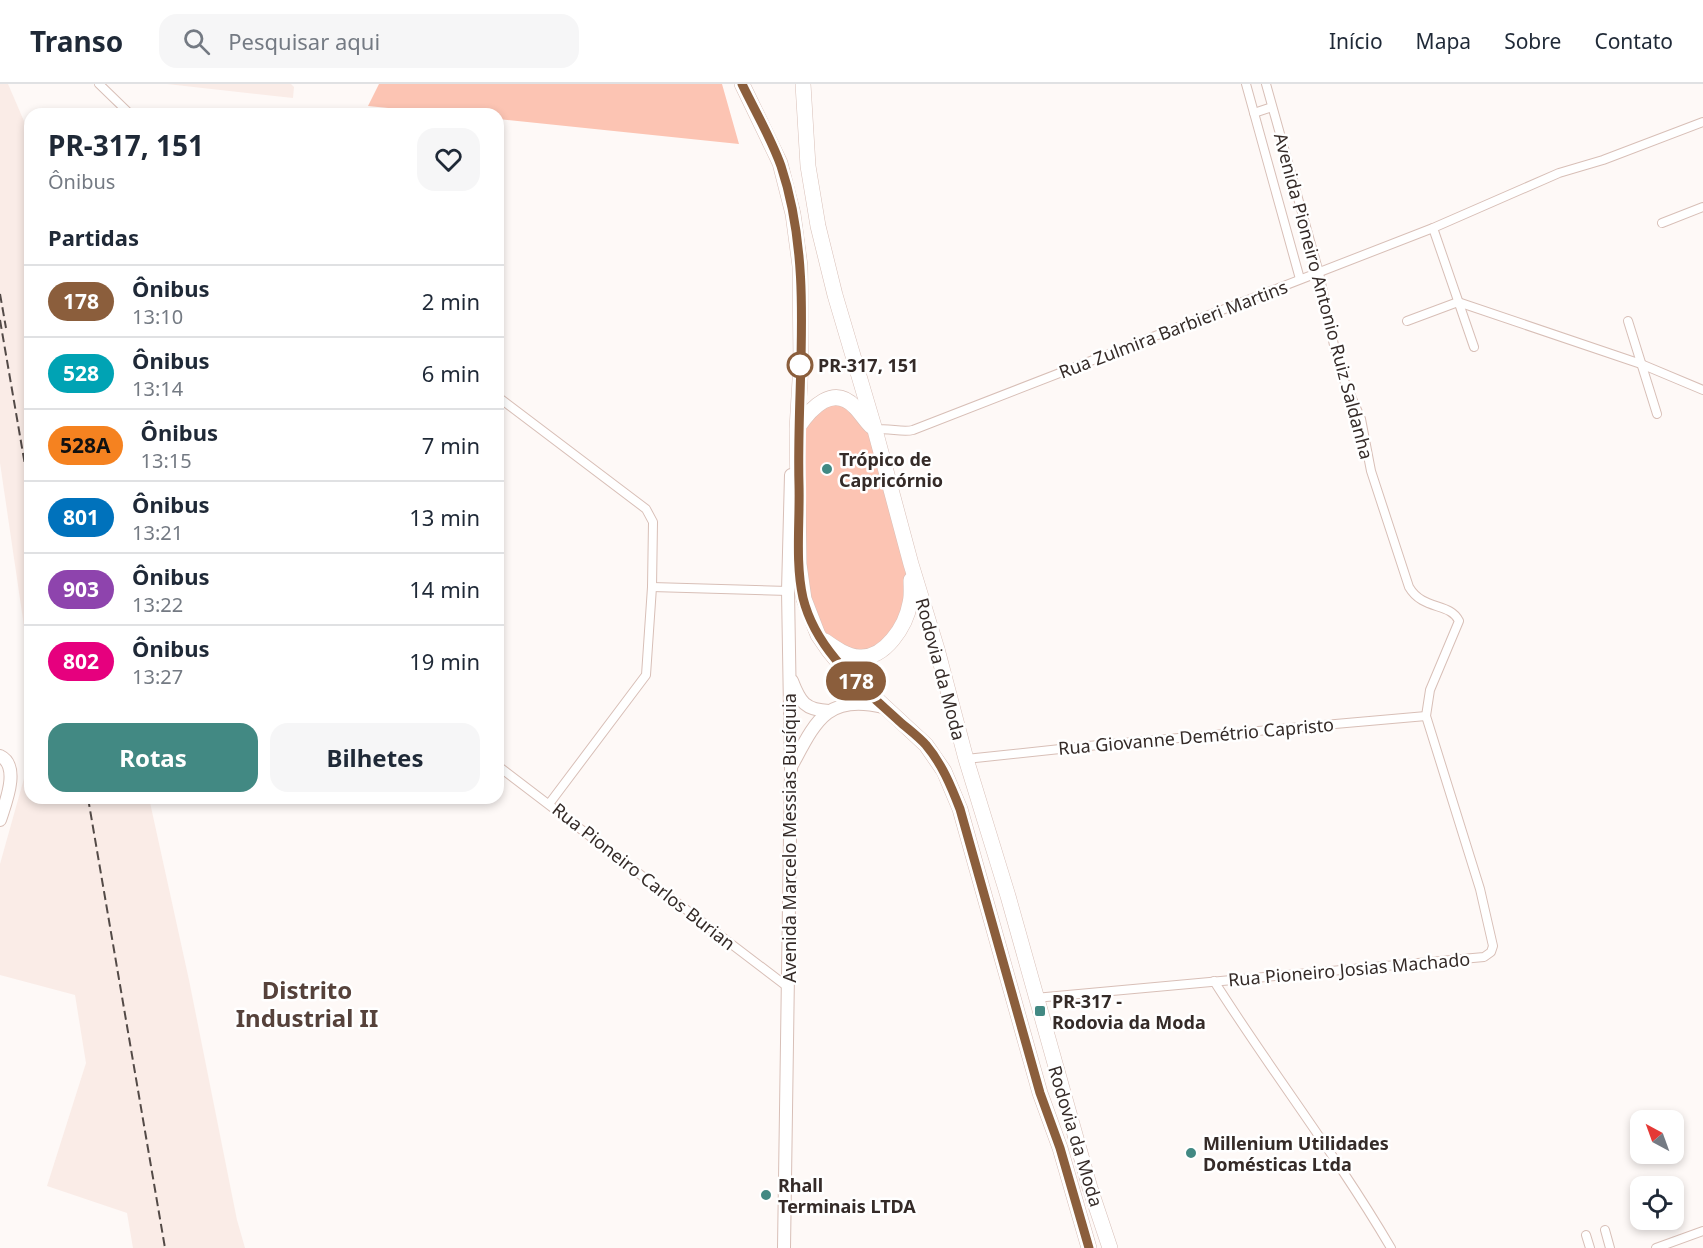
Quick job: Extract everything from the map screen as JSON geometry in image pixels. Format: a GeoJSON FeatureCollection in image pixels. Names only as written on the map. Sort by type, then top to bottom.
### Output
{"type":"FeatureCollection","features":[{"type":"Feature","properties":{"kind":"highway","name":"Rodovia da Moda"},"geometry":{"type":"LineString","coordinates":[[742,84],[780,164],[793,214],[800,266],[797,429],[799,564],[804,598],[818,635],[843,668],[926,745],[944,771],[960,809],[1040,1093],[1060,1148],[1089,1248]]}},
{"type":"Feature","properties":{"kind":"highway","name":"Rodovia da Moda"},"geometry":{"type":"LineString","coordinates":[[803,84],[808,166],[818,226],[835,295],[937,649],[966,759],[1008,896],[1090,1188],[1110,1248]]}},
{"type":"Feature","properties":{"kind":"highway"},"geometry":{"type":"LineString","coordinates":[[797,429],[816,404],[836,398],[845,400],[854,406],[875,430]]}},
{"type":"Feature","properties":{"kind":"highway"},"geometry":{"type":"LineString","coordinates":[[818,635],[837,649],[860,657],[872,655],[884,647],[899,631],[910,605],[911,564]]}},
{"type":"Feature","properties":{"kind":"street"},"geometry":{"type":"LineString","coordinates":[[99,84],[124,108]]}},
{"type":"Feature","properties":{"kind":"street","name":"Avenida Pioneiro Antonio Ruiz Saldanha"},"geometry":{"type":"LineString","coordinates":[[1246,84],[1300,279]]}},
{"type":"Feature","properties":{"kind":"street","name":"Avenida Pioneiro Antonio Ruiz Saldanha"},"geometry":{"type":"LineString","coordinates":[[1266,84],[1319,273],[1335,350],[1343,378],[1361,419],[1371,471],[1409,587],[1416,598],[1451,612],[1459,621],[1430,690],[1426,716],[1480,889],[1493,940],[1491,952],[1484,957]]}},
{"type":"Feature","properties":{"kind":"street"},"geometry":{"type":"LineString","coordinates":[[1254,113],[1272,107]]}},
{"type":"Feature","properties":{"kind":"street","name":"Rua Zulmira Barbieri Martins"},"geometry":{"type":"LineString","coordinates":[[875,430],[890,428],[906,432],[913,430],[1433,228],[1559,174],[1703,122]]}},
{"type":"Feature","properties":{"kind":"street"},"geometry":{"type":"LineString","coordinates":[[1662,224],[1703,207]]}},
{"type":"Feature","properties":{"kind":"street"},"geometry":{"type":"LineString","coordinates":[[1433,228],[1474,347]]}},
{"type":"Feature","properties":{"kind":"street"},"geometry":{"type":"LineString","coordinates":[[1407,321],[1458,302],[1641,364],[1703,390]]}},
{"type":"Feature","properties":{"kind":"street"},"geometry":{"type":"LineString","coordinates":[[1628,321],[1657,414]]}},
{"type":"Feature","properties":{"kind":"street"},"geometry":{"type":"LineString","coordinates":[[504,402],[646,509],[653,522],[652,587],[646,675],[549,804]]}},
{"type":"Feature","properties":{"kind":"street","name":"Avenida Marcelo Messias Busíquia"},"geometry":{"type":"LineString","coordinates":[[784,1248],[791,768],[788,591],[791,470],[797,429]]}},
{"type":"Feature","properties":{"kind":"street"},"geometry":{"type":"LineString","coordinates":[[652,587],[788,591]]}},
{"type":"Feature","properties":{"kind":"street"},"geometry":{"type":"LineString","coordinates":[[789,674],[800,699],[806,706],[829,711]]}},
{"type":"Feature","properties":{"kind":"street"},"geometry":{"type":"LineString","coordinates":[[791,768],[813,727],[829,711],[853,703],[884,707]]}},
{"type":"Feature","properties":{"kind":"street","name":"Rua Giovanne Demétrio Capristo"},"geometry":{"type":"LineString","coordinates":[[966,759],[1201,735],[1426,716]]}},
{"type":"Feature","properties":{"kind":"street"},"geometry":{"type":"LineString","coordinates":[[0,756],[10,767],[11,775],[0,820]]}},
{"type":"Feature","properties":{"kind":"street","name":"Rua Pioneiro Carlos Burian"},"geometry":{"type":"LineString","coordinates":[[504,770],[789,988]]}},
{"type":"Feature","properties":{"kind":"street","name":"Rua Pioneiro Josias Machado"},"geometry":{"type":"LineString","coordinates":[[1035,998],[1484,957]]}},
{"type":"Feature","properties":{"kind":"street"},"geometry":{"type":"LineString","coordinates":[[1214,981],[1278,1078],[1318,1133],[1391,1248]]}},
{"type":"Feature","properties":{"kind":"street"},"geometry":{"type":"LineString","coordinates":[[1605,1230],[1610,1248]]}},
{"type":"Feature","properties":{"kind":"street"},"geometry":{"type":"LineString","coordinates":[[1656,1248],[1703,1231]]}},
{"type":"Feature","properties":{"kind":"street"},"geometry":{"type":"LineString","coordinates":[[1586,1235],[1590,1248]]}},
{"type":"Feature","properties":{"kind":"shaded area"},"geometry":{"type":"Polygon","coordinates":[[[0,84],[8,84],[24,121],[24,626],[0,463],[0,84]]]}},
{"type":"Feature","properties":{"kind":"shaded area"},"geometry":{"type":"Polygon","coordinates":[[[167,84],[291,84],[294,87],[293,98],[167,84]]]}},
{"type":"Feature","properties":{"kind":"shaded area"},"geometry":{"type":"Polygon","coordinates":[[[379,84],[722,84],[739,144],[504,120],[504,108],[368,106],[379,84]]]}},
{"type":"Feature","properties":{"kind":"shaded area"},"geometry":{"type":"Polygon","coordinates":[[[836,398],[875,430],[911,564],[899,631],[859,657],[818,635],[804,599],[797,429],[836,398]]]}},
{"type":"Feature","properties":{"kind":"shaded area"},"geometry":{"type":"Polygon","coordinates":[[[24,778],[24,804],[150,804],[189,980],[237,1220],[245,1248],[133,1248],[127,1213],[47,1186],[86,1063],[75,995],[0,975],[0,864],[24,778]]]}},
{"type":"Feature","properties":{"kind":"railway"},"geometry":{"type":"LineString","coordinates":[[0,294],[6,328]]}},
{"type":"Feature","properties":{"kind":"railway"},"geometry":{"type":"LineString","coordinates":[[0,320],[24,459]]}},
{"type":"Feature","properties":{"kind":"railway"},"geometry":{"type":"LineString","coordinates":[[89,804],[165,1248]]}},
{"type":"Feature","properties":{"kind":"bus line","name":"178"},"geometry":{"type":"LineString","coordinates":[[742,84],[780,164],[793,214],[800,266],[801,364],[797,429],[800,508],[799,564],[804,598],[818,635],[829,651],[843,668],[926,745],[944,771],[960,809],[1040,1093],[1060,1148],[1089,1248]]}},
{"type":"Feature","properties":{"kind":"place","name":"PR-317, 151"},"geometry":{"type":"Point","coordinates":[800,365]}},
{"type":"Feature","properties":{"kind":"place","name":"Trópico de Capricórnio"},"geometry":{"type":"Point","coordinates":[827,469]}},
{"type":"Feature","properties":{"kind":"place","name":"PR-317 - Rodovia da Moda"},"geometry":{"type":"Point","coordinates":[1040,1011]}},
{"type":"Feature","properties":{"kind":"place","name":"Millenium Utilidades Domésticas Ltda"},"geometry":{"type":"Point","coordinates":[1191,1153]}},
{"type":"Feature","properties":{"kind":"place","name":"Rhall Terminais LTDA"},"geometry":{"type":"Point","coordinates":[766,1195]}},
{"type":"Feature","properties":{"kind":"district","name":"Distrito Industrial II"},"geometry":{"type":"Point","coordinates":[307,1003]}}]}
